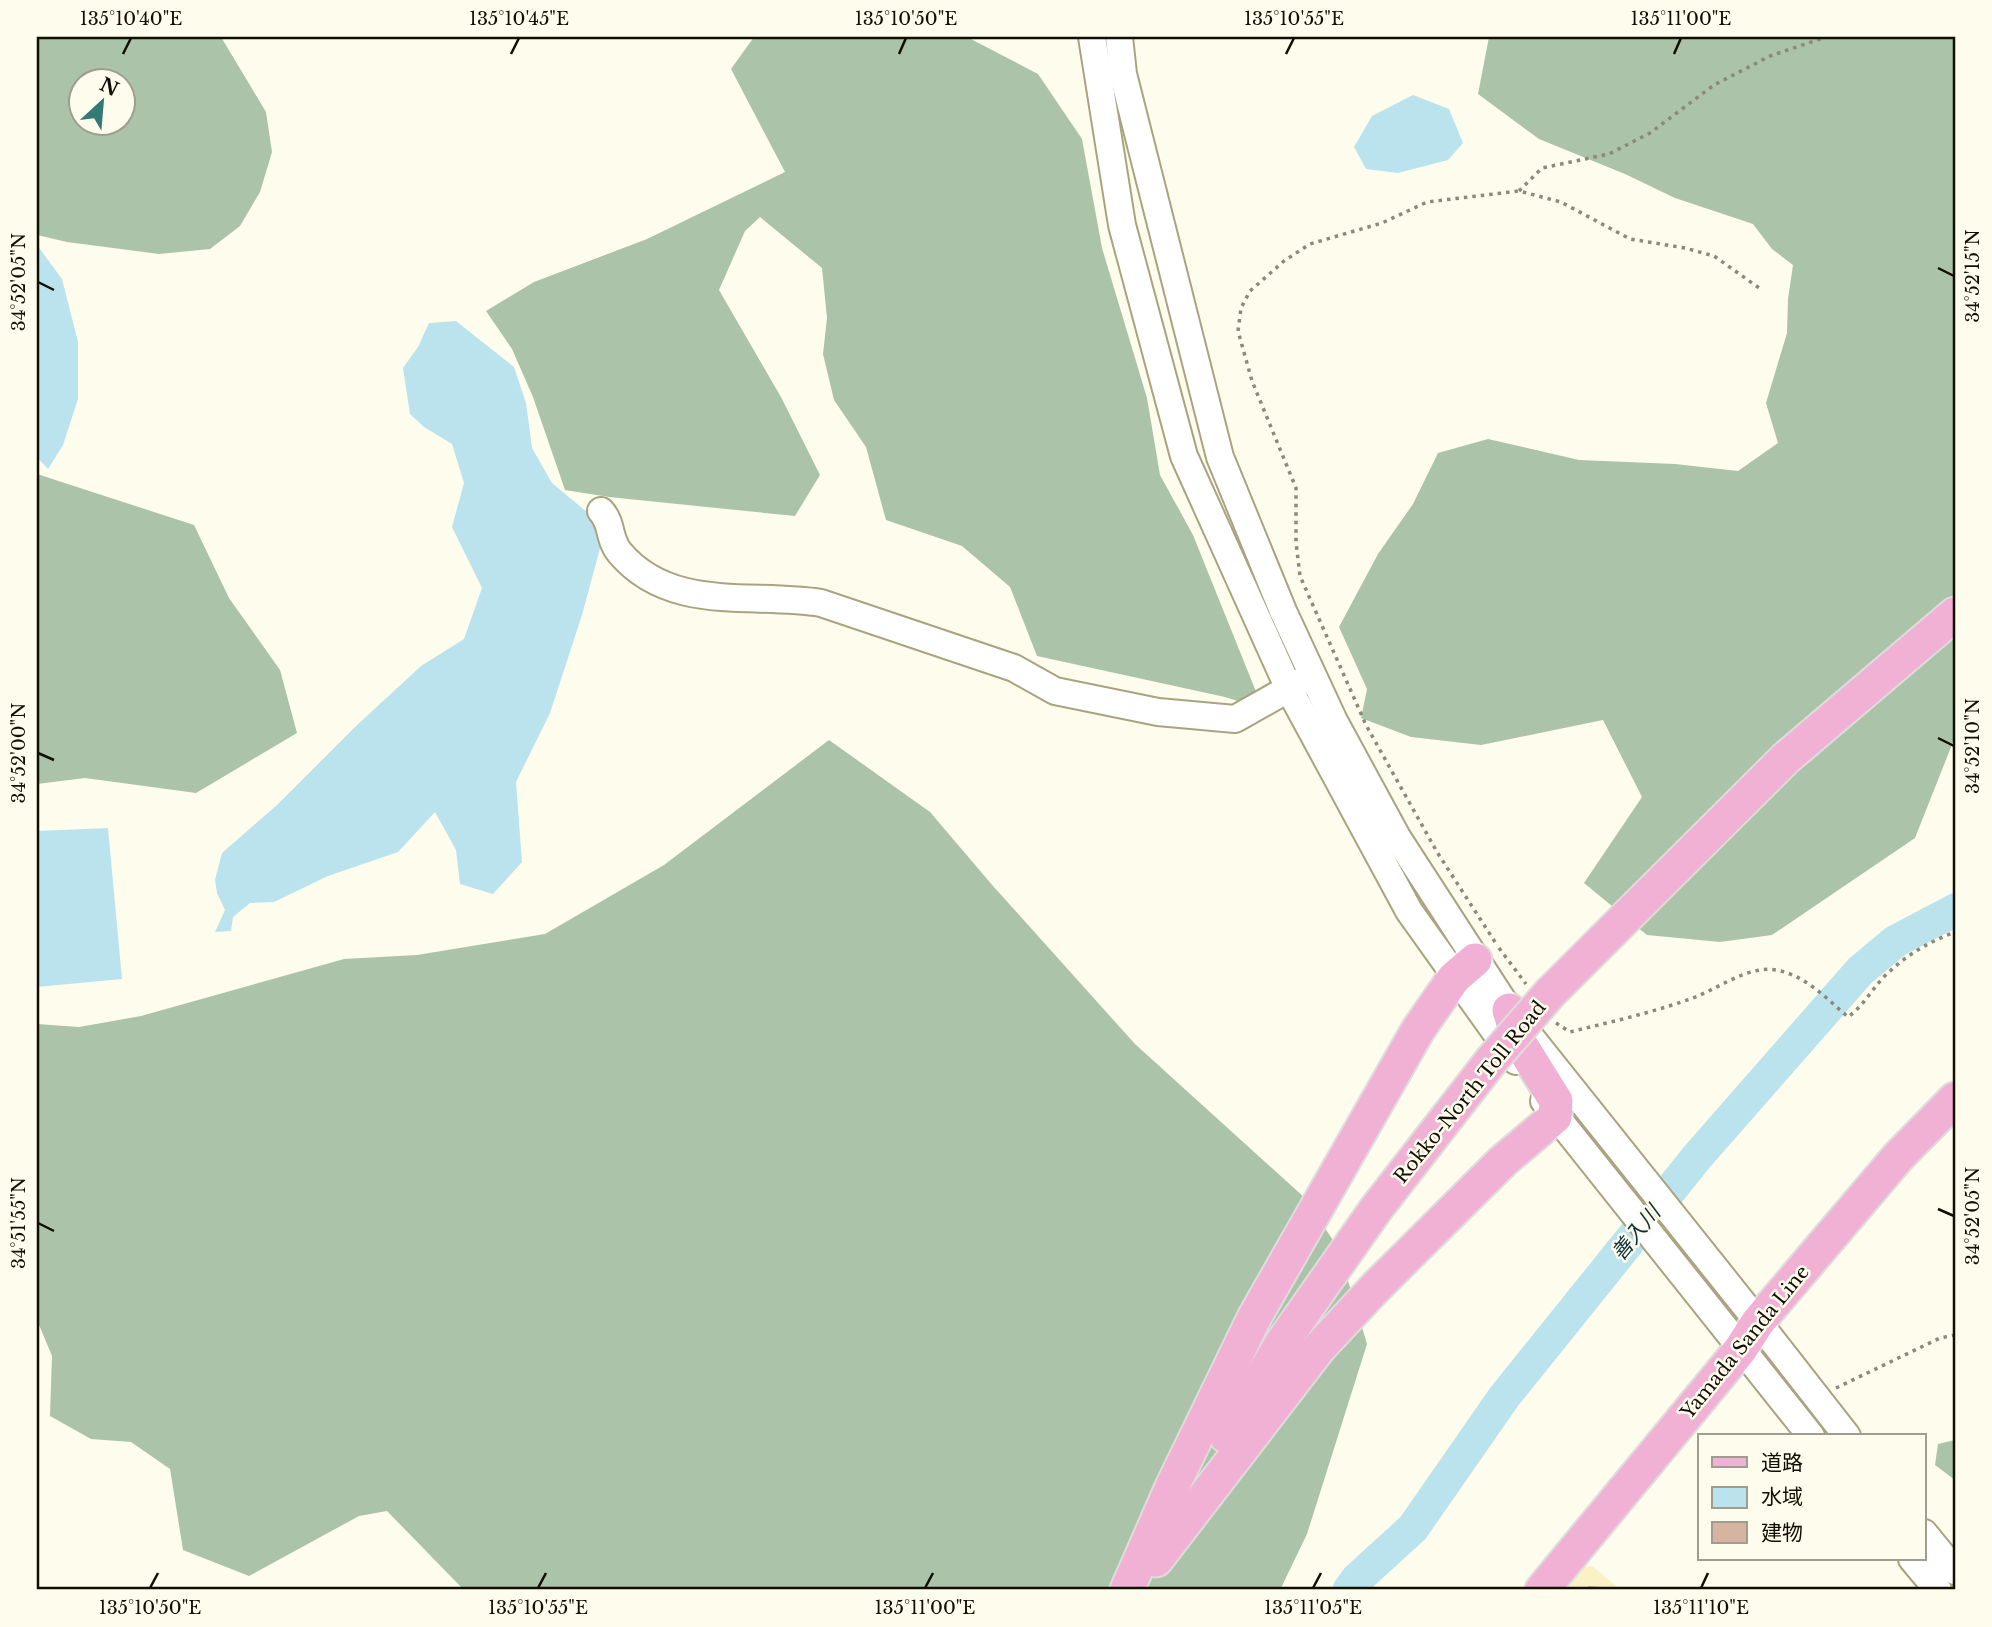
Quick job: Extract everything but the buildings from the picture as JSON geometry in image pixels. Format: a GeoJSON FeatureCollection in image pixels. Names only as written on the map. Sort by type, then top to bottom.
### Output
{"type":"FeatureCollection","features":[{"type":"Feature","properties":{"kind":"main road","name":"Rokko-North Toll Road"},"geometry":{"type":"LineString","coordinates":[[1142,1590],[1193,1493],[1282,1343],[1376,1209],[1491,1061],[1550,993],[1786,758],[1955,614]]}},
{"type":"Feature","properties":{"kind":"main road"},"geometry":{"type":"LineString","coordinates":[[1127,1590],[1172,1487],[1254,1318],[1418,1030],[1464,969]]}},
{"type":"Feature","properties":{"kind":"main road"},"geometry":{"type":"LineString","coordinates":[[1156,1560],[1319,1348],[1375,1288],[1503,1161],[1556,1117],[1556,1101],[1518,1040],[1508,1010]]}},
{"type":"Feature","properties":{"kind":"main road","name":"Yamada Sanda Line"},"geometry":{"type":"LineString","coordinates":[[1542,1590],[1740,1350],[1759,1322],[1898,1157],[1955,1099]]}},
{"type":"Feature","properties":{"kind":"street"},"geometry":{"type":"LineString","coordinates":[[1092,37],[1122,225],[1184,456],[1300,682],[1409,911],[1464,969],[1508,1010],[1759,1322],[1845,1434]]}},
{"type":"Feature","properties":{"kind":"street"},"geometry":{"type":"LineString","coordinates":[[1119,37],[1122,74],[1220,457],[1300,682]]}},
{"type":"Feature","properties":{"kind":"street"},"geometry":{"type":"LineString","coordinates":[[601,511],[608,519],[611,539],[620,553],[639,572],[658,585],[700,595],[821,603],[1014,668],[1055,691],[1158,712],[1235,719],[1300,682]]}},
{"type":"Feature","properties":{"kind":"street"},"geometry":{"type":"LineString","coordinates":[[1464,969],[1556,1117],[1809,1434]]}},
{"type":"Feature","properties":{"kind":"street"},"geometry":{"type":"LineString","coordinates":[[1926,1535],[1955,1571]]}},
{"type":"Feature","properties":{"kind":"street"},"geometry":{"type":"LineString","coordinates":[[1913,1560],[1938,1590]]}},
{"type":"Feature","properties":{"kind":"path"},"geometry":{"type":"LineString","coordinates":[[1519,191],[1542,168],[1609,154],[1650,133],[1714,85],[1770,56],[1826,37]]}},
{"type":"Feature","properties":{"kind":"path"},"geometry":{"type":"LineString","coordinates":[[1339,664],[1300,576],[1296,542],[1296,488],[1252,381],[1238,331],[1241,309],[1251,291],[1284,261],[1310,244],[1382,223],[1427,202],[1519,191],[1561,202],[1630,239],[1714,256],[1762,290]]}},
{"type":"Feature","properties":{"kind":"path"},"geometry":{"type":"LineString","coordinates":[[1816,1398],[1940,1338],[1955,1335]]}},
{"type":"Feature","properties":{"kind":"shaded area"},"geometry":{"type":"Polygon","coordinates":[[[1592,1566],[1621,1590],[1561,1590],[1581,1567],[1592,1566]]]}},
{"type":"Feature","properties":{"kind":"green space"},"geometry":{"type":"Polygon","coordinates":[[[37,37],[221,37],[266,112],[272,152],[260,192],[240,226],[210,249],[159,254],[67,242],[37,235],[37,37]]]}},
{"type":"Feature","properties":{"kind":"green space"},"geometry":{"type":"Polygon","coordinates":[[[754,37],[967,37],[1038,74],[1082,139],[1102,248],[1147,398],[1160,475],[1193,535],[1263,709],[1225,697],[1037,656],[1010,587],[962,546],[886,520],[866,447],[834,400],[823,354],[827,318],[822,268],[760,217],[745,231],[719,290],[781,397],[820,475],[795,516],[565,490],[533,397],[512,349],[486,311],[534,282],[647,239],[785,172],[731,69],[754,37]]]}},
{"type":"Feature","properties":{"kind":"green space"},"geometry":{"type":"Polygon","coordinates":[[[1489,37],[1955,37],[1955,737],[1915,838],[1772,935],[1720,942],[1647,935],[1584,883],[1642,797],[1603,720],[1481,745],[1411,737],[1361,718],[1367,689],[1339,627],[1378,554],[1413,504],[1438,453],[1488,439],[1579,460],[1675,464],[1738,471],[1778,443],[1766,403],[1787,333],[1793,265],[1772,249],[1753,224],[1675,198],[1625,174],[1539,139],[1478,94],[1489,37]]]}},
{"type":"Feature","properties":{"kind":"green space"},"geometry":{"type":"Polygon","coordinates":[[[37,474],[194,525],[229,598],[280,670],[297,733],[196,793],[85,778],[37,784],[37,474]]]}},
{"type":"Feature","properties":{"kind":"green space"},"geometry":{"type":"Polygon","coordinates":[[[829,740],[930,812],[1135,1044],[1306,1199],[1338,1248],[1367,1344],[1307,1534],[1280,1590],[464,1590],[387,1511],[359,1516],[249,1576],[183,1550],[170,1469],[131,1442],[91,1439],[50,1416],[52,1356],[37,1320],[37,1024],[79,1027],[141,1016],[344,959],[417,955],[545,934],[664,865],[829,740]]]}},
{"type":"Feature","properties":{"kind":"green space"},"geometry":{"type":"Polygon","coordinates":[[[1955,1440],[1955,1480],[1935,1465],[1938,1444],[1955,1440]]]}},
{"type":"Feature","properties":{"kind":"water"},"geometry":{"type":"Polygon","coordinates":[[[1413,95],[1449,109],[1463,143],[1448,160],[1398,173],[1366,169],[1354,147],[1372,116],[1413,95]]]}},
{"type":"Feature","properties":{"kind":"water"},"geometry":{"type":"Polygon","coordinates":[[[37,245],[62,279],[78,342],[78,399],[63,445],[48,469],[37,457],[37,245]]]}},
{"type":"Feature","properties":{"kind":"water"},"geometry":{"type":"Polygon","coordinates":[[[456,321],[514,367],[526,403],[532,448],[552,483],[588,513],[602,541],[582,615],[550,713],[516,782],[522,862],[493,894],[460,884],[456,850],[435,812],[398,852],[328,876],[274,902],[250,903],[233,917],[231,931],[215,932],[225,910],[217,893],[215,880],[222,853],[277,805],[421,666],[464,639],[482,588],[452,527],[464,483],[452,444],[424,427],[410,414],[403,368],[418,347],[429,323],[456,321]]]}},
{"type":"Feature","properties":{"kind":"water"},"geometry":{"type":"Polygon","coordinates":[[[108,828],[122,979],[37,987],[37,831],[108,828]]]}},
{"type":"Feature","properties":{"kind":"waterway","name":"善入川"},"geometry":{"type":"LineString","coordinates":[[1349,1590],[1357,1579],[1413,1528],[1504,1397],[1697,1157],[1860,971],[1896,941],[1955,910]]}}]}
